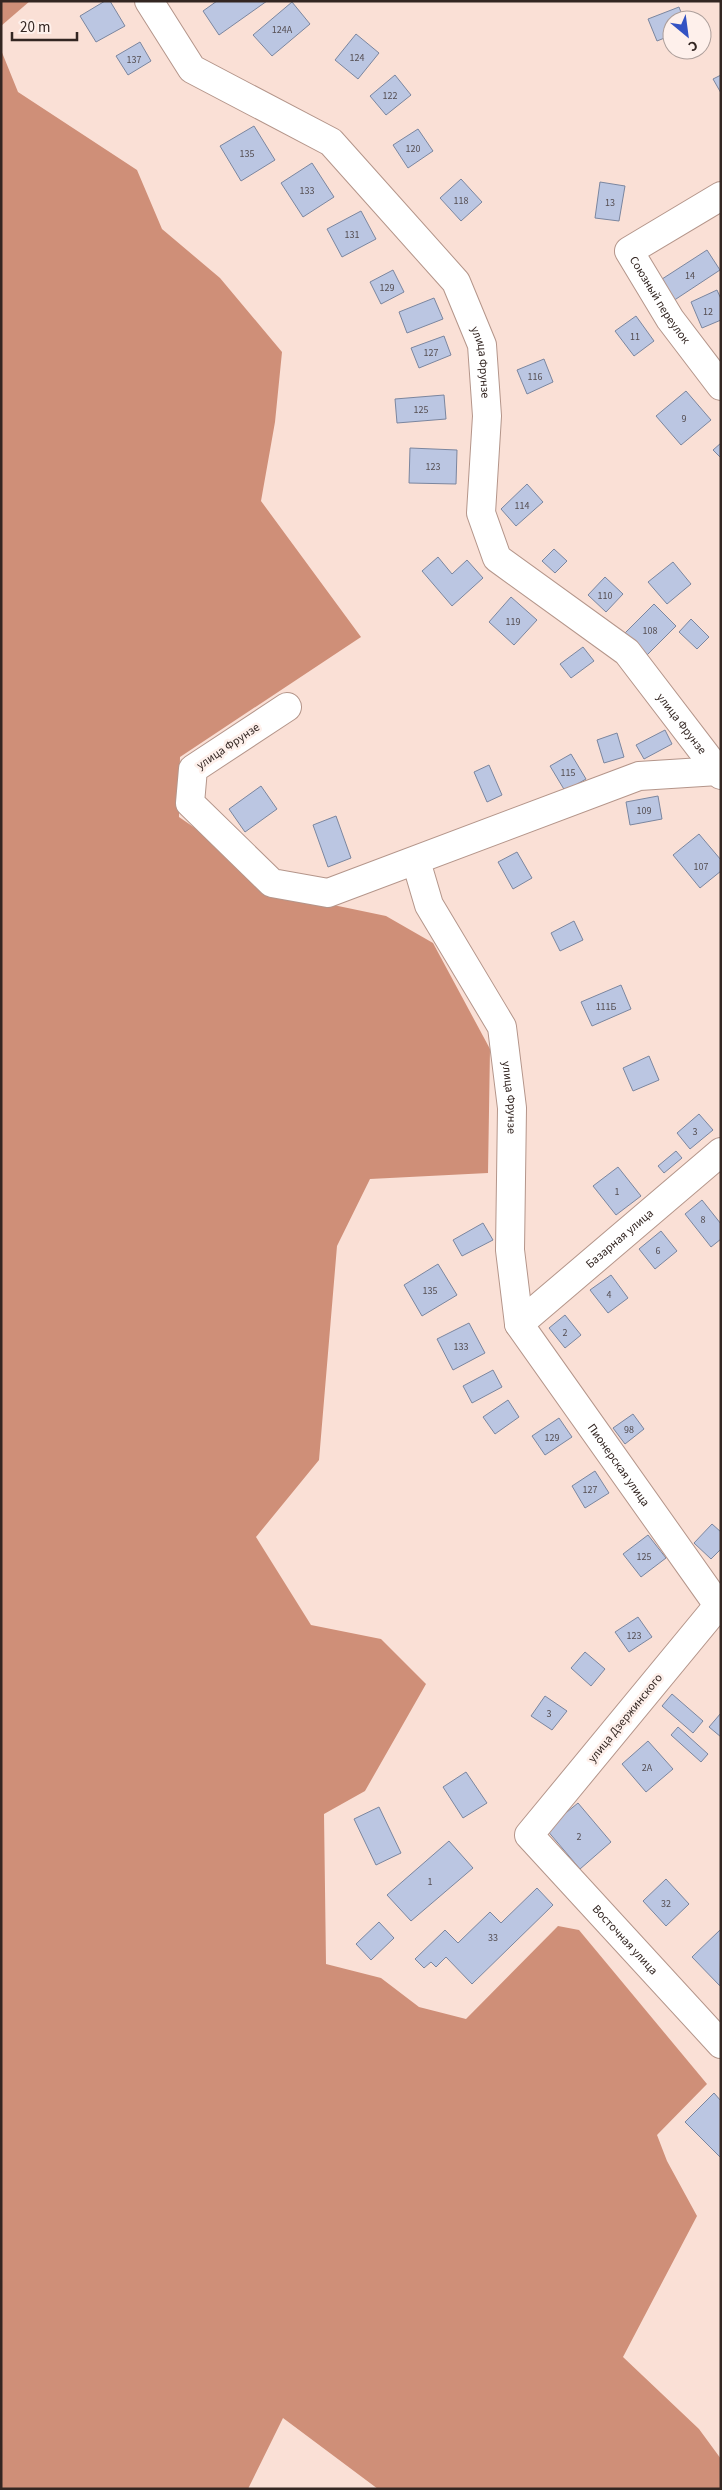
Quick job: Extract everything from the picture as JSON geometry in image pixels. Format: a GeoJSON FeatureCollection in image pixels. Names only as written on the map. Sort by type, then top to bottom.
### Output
{"type":"FeatureCollection","features":[{"type":"Feature","properties":{"kind":"street","name":"улица Фрунзе"},"geometry":{"type":"LineString","coordinates":[[148,1],[192,69],[330,142],[456,282],[482,345],[487,416],[481,513],[497,558],[627,652],[719,773]]}},
{"type":"Feature","properties":{"kind":"street","name":"Союзный переулок"},"geometry":{"type":"LineString","coordinates":[[721,196],[629,252],[670,319],[721,386]]}},
{"type":"Feature","properties":{"kind":"street","name":"улица Фрунзе"},"geometry":{"type":"LineString","coordinates":[[287,707],[193,769],[190,803],[272,883],[328,893],[639,776],[719,773]]}},
{"type":"Feature","properties":{"kind":"street","name":"улица Фрунзе"},"geometry":{"type":"LineString","coordinates":[[416,861],[429,905],[502,1027],[512,1108],[510,1250],[519,1324]]}},
{"type":"Feature","properties":{"kind":"street","name":"Базарная улица"},"geometry":{"type":"LineString","coordinates":[[519,1324],[721,1152]]}},
{"type":"Feature","properties":{"kind":"street","name":"Пионерская улица"},"geometry":{"type":"LineString","coordinates":[[519,1324],[719,1604]]}},
{"type":"Feature","properties":{"kind":"street","name":"улица Дзержинского"},"geometry":{"type":"LineString","coordinates":[[529,1835],[719,1604]]}},
{"type":"Feature","properties":{"kind":"street","name":"Восточная улица"},"geometry":{"type":"LineString","coordinates":[[529,1835],[721,2044]]}},
{"type":"Feature","properties":{"kind":"shaded area"},"geometry":{"type":"Polygon","coordinates":[[[1,1],[30,1],[1,26],[1,1]]]}},
{"type":"Feature","properties":{"kind":"shaded area"},"geometry":{"type":"Polygon","coordinates":[[[1,50],[18,92],[137,170],[162,229],[220,278],[282,352],[275,422],[261,501],[361,637],[180,757],[179,817],[295,897],[386,916],[433,943],[490,1049],[488,1173],[370,1179],[337,1246],[319,1460],[256,1537],[311,1625],[381,1639],[426,1684],[365,1791],[324,1814],[326,1964],[381,1978],[419,2007],[466,2019],[558,1926],[579,1930],[707,2084],[657,2135],[667,2161],[697,2216],[623,2357],[699,2429],[721,2459],[721,2489],[378,2489],[283,2418],[248,2489],[1,2489],[1,50]]]}},
{"type":"Feature","properties":{"kind":"building"},"geometry":{"type":"Polygon","coordinates":[[[105,1],[110,1],[125,26],[96,42],[80,16],[105,1]]]}},
{"type":"Feature","properties":{"kind":"building"},"geometry":{"type":"Polygon","coordinates":[[[217,1],[267,1],[219,35],[203,11],[217,1]]]}},
{"type":"Feature","properties":{"kind":"building"},"geometry":{"type":"Polygon","coordinates":[[[292,2],[310,24],[272,56],[253,35],[292,2]]]}},
{"type":"Feature","properties":{"kind":"building"},"geometry":{"type":"Polygon","coordinates":[[[662,14],[662,39],[657,41],[648,19],[662,14]]]}},
{"type":"Feature","properties":{"kind":"building"},"geometry":{"type":"Polygon","coordinates":[[[356,34],[379,53],[358,79],[335,60],[356,34]]]}},
{"type":"Feature","properties":{"kind":"building"},"geometry":{"type":"Polygon","coordinates":[[[140,42],[151,61],[128,75],[116,56],[140,42]]]}},
{"type":"Feature","properties":{"kind":"building"},"geometry":{"type":"Polygon","coordinates":[[[395,75],[411,95],[386,115],[370,96],[395,75]]]}},
{"type":"Feature","properties":{"kind":"building"},"geometry":{"type":"Polygon","coordinates":[[[721,75],[721,93],[713,79],[721,75]]]}},
{"type":"Feature","properties":{"kind":"building"},"geometry":{"type":"Polygon","coordinates":[[[254,126],[275,160],[241,181],[220,146],[254,126]]]}},
{"type":"Feature","properties":{"kind":"building"},"geometry":{"type":"Polygon","coordinates":[[[418,129],[433,151],[408,168],[393,145],[418,129]]]}},
{"type":"Feature","properties":{"kind":"building"},"geometry":{"type":"Polygon","coordinates":[[[312,163],[334,197],[303,217],[281,183],[312,163]]]}},
{"type":"Feature","properties":{"kind":"building"},"geometry":{"type":"Polygon","coordinates":[[[461,179],[482,202],[461,221],[440,198],[461,179]]]}},
{"type":"Feature","properties":{"kind":"building"},"geometry":{"type":"Polygon","coordinates":[[[600,182],[625,186],[619,221],[595,218],[600,182]]]}},
{"type":"Feature","properties":{"kind":"building"},"geometry":{"type":"Polygon","coordinates":[[[361,211],[376,239],[342,257],[327,229],[361,211]]]}},
{"type":"Feature","properties":{"kind":"building"},"geometry":{"type":"Polygon","coordinates":[[[707,250],[720,270],[673,301],[659,281],[707,250]]]}},
{"type":"Feature","properties":{"kind":"building"},"geometry":{"type":"Polygon","coordinates":[[[393,270],[404,292],[381,304],[370,282],[393,270]]]}},
{"type":"Feature","properties":{"kind":"building"},"geometry":{"type":"Polygon","coordinates":[[[717,290],[721,299],[721,320],[702,328],[691,302],[717,290]]]}},
{"type":"Feature","properties":{"kind":"building"},"geometry":{"type":"Polygon","coordinates":[[[434,298],[443,319],[407,333],[399,312],[434,298]]]}},
{"type":"Feature","properties":{"kind":"building"},"geometry":{"type":"Polygon","coordinates":[[[636,316],[654,341],[634,356],[615,331],[636,316]]]}},
{"type":"Feature","properties":{"kind":"building"},"geometry":{"type":"Polygon","coordinates":[[[444,336],[451,355],[419,368],[411,348],[444,336]]]}},
{"type":"Feature","properties":{"kind":"building"},"geometry":{"type":"Polygon","coordinates":[[[544,359],[553,382],[527,394],[517,370],[544,359]]]}},
{"type":"Feature","properties":{"kind":"building"},"geometry":{"type":"Polygon","coordinates":[[[686,391],[711,420],[681,445],[656,416],[686,391]]]}},
{"type":"Feature","properties":{"kind":"building"},"geometry":{"type":"Polygon","coordinates":[[[444,395],[446,419],[397,423],[395,399],[444,395]]]}},
{"type":"Feature","properties":{"kind":"building"},"geometry":{"type":"Polygon","coordinates":[[[721,443],[721,458],[713,450],[721,443]]]}},
{"type":"Feature","properties":{"kind":"building"},"geometry":{"type":"Polygon","coordinates":[[[410,448],[457,450],[456,484],[409,483],[410,448]]]}},
{"type":"Feature","properties":{"kind":"building"},"geometry":{"type":"Polygon","coordinates":[[[527,484],[543,502],[516,526],[501,509],[527,484]]]}},
{"type":"Feature","properties":{"kind":"building"},"geometry":{"type":"Polygon","coordinates":[[[554,549],[567,561],[555,573],[542,561],[554,549]]]}},
{"type":"Feature","properties":{"kind":"building"},"geometry":{"type":"Polygon","coordinates":[[[438,557],[452,574],[467,560],[483,578],[452,606],[422,571],[438,557]]]}},
{"type":"Feature","properties":{"kind":"building"},"geometry":{"type":"Polygon","coordinates":[[[673,562],[691,584],[667,604],[648,582],[673,562]]]}},
{"type":"Feature","properties":{"kind":"building"},"geometry":{"type":"Polygon","coordinates":[[[605,577],[623,594],[606,612],[588,595],[605,577]]]}},
{"type":"Feature","properties":{"kind":"building"},"geometry":{"type":"Polygon","coordinates":[[[511,597],[537,620],[514,645],[489,622],[511,597]]]}},
{"type":"Feature","properties":{"kind":"building"},"geometry":{"type":"Polygon","coordinates":[[[654,604],[676,626],[646,656],[624,634],[654,604]]]}},
{"type":"Feature","properties":{"kind":"building"},"geometry":{"type":"Polygon","coordinates":[[[691,619],[709,637],[697,649],[679,632],[691,619]]]}},
{"type":"Feature","properties":{"kind":"building"},"geometry":{"type":"Polygon","coordinates":[[[583,647],[594,661],[571,678],[560,664],[583,647]]]}},
{"type":"Feature","properties":{"kind":"building"},"geometry":{"type":"Polygon","coordinates":[[[665,730],[672,744],[644,759],[636,745],[665,730]]]}},
{"type":"Feature","properties":{"kind":"building"},"geometry":{"type":"Polygon","coordinates":[[[617,733],[624,757],[604,763],[597,740],[617,733]]]}},
{"type":"Feature","properties":{"kind":"building"},"geometry":{"type":"Polygon","coordinates":[[[571,754],[586,779],[565,791],[550,766],[571,754]]]}},
{"type":"Feature","properties":{"kind":"building"},"geometry":{"type":"Polygon","coordinates":[[[489,765],[502,795],[487,802],[474,772],[489,765]]]}},
{"type":"Feature","properties":{"kind":"building"},"geometry":{"type":"Polygon","coordinates":[[[261,786],[277,809],[245,832],[229,809],[261,786]]]}},
{"type":"Feature","properties":{"kind":"building"},"geometry":{"type":"Polygon","coordinates":[[[658,796],[662,819],[630,825],[626,802],[658,796]]]}},
{"type":"Feature","properties":{"kind":"building"},"geometry":{"type":"Polygon","coordinates":[[[336,816],[351,858],[328,867],[313,825],[336,816]]]}},
{"type":"Feature","properties":{"kind":"building"},"geometry":{"type":"Polygon","coordinates":[[[699,834],[721,860],[721,871],[700,888],[673,855],[699,834]]]}},
{"type":"Feature","properties":{"kind":"building"},"geometry":{"type":"Polygon","coordinates":[[[517,852],[532,878],[513,889],[498,862],[517,852]]]}},
{"type":"Feature","properties":{"kind":"building"},"geometry":{"type":"Polygon","coordinates":[[[574,921],[583,940],[560,951],[551,933],[574,921]]]}},
{"type":"Feature","properties":{"kind":"building"},"geometry":{"type":"Polygon","coordinates":[[[621,985],[631,1009],[592,1026],[581,1002],[621,985]]]}},
{"type":"Feature","properties":{"kind":"building"},"geometry":{"type":"Polygon","coordinates":[[[649,1056],[659,1080],[633,1091],[623,1068],[649,1056]]]}},
{"type":"Feature","properties":{"kind":"building"},"geometry":{"type":"Polygon","coordinates":[[[699,1114],[713,1130],[690,1149],[677,1133],[699,1114]]]}},
{"type":"Feature","properties":{"kind":"building"},"geometry":{"type":"Polygon","coordinates":[[[676,1151],[682,1158],[664,1173],[658,1166],[676,1151]]]}},
{"type":"Feature","properties":{"kind":"building"},"geometry":{"type":"Polygon","coordinates":[[[618,1167],[641,1196],[616,1215],[593,1186],[618,1167]]]}},
{"type":"Feature","properties":{"kind":"building"},"geometry":{"type":"Polygon","coordinates":[[[702,1200],[721,1224],[721,1239],[711,1247],[685,1214],[702,1200]]]}},
{"type":"Feature","properties":{"kind":"building"},"geometry":{"type":"Polygon","coordinates":[[[483,1223],[493,1240],[462,1256],[453,1240],[483,1223]]]}},
{"type":"Feature","properties":{"kind":"building"},"geometry":{"type":"Polygon","coordinates":[[[661,1231],[677,1251],[655,1269],[639,1249],[661,1231]]]}},
{"type":"Feature","properties":{"kind":"building"},"geometry":{"type":"Polygon","coordinates":[[[438,1264],[457,1295],[422,1316],[404,1285],[438,1264]]]}},
{"type":"Feature","properties":{"kind":"building"},"geometry":{"type":"Polygon","coordinates":[[[611,1275],[628,1298],[608,1313],[590,1290],[611,1275]]]}},
{"type":"Feature","properties":{"kind":"building"},"geometry":{"type":"Polygon","coordinates":[[[565,1315],[581,1335],[565,1348],[549,1328],[565,1315]]]}},
{"type":"Feature","properties":{"kind":"building"},"geometry":{"type":"Polygon","coordinates":[[[469,1323],[485,1353],[453,1370],[437,1339],[469,1323]]]}},
{"type":"Feature","properties":{"kind":"building"},"geometry":{"type":"Polygon","coordinates":[[[493,1370],[502,1387],[472,1403],[463,1386],[493,1370]]]}},
{"type":"Feature","properties":{"kind":"building"},"geometry":{"type":"Polygon","coordinates":[[[508,1400],[519,1417],[495,1434],[483,1417],[508,1400]]]}},
{"type":"Feature","properties":{"kind":"building"},"geometry":{"type":"Polygon","coordinates":[[[633,1414],[644,1429],[625,1444],[613,1428],[633,1414]]]}},
{"type":"Feature","properties":{"kind":"building"},"geometry":{"type":"Polygon","coordinates":[[[559,1418],[572,1437],[545,1455],[532,1436],[559,1418]]]}},
{"type":"Feature","properties":{"kind":"building"},"geometry":{"type":"Polygon","coordinates":[[[595,1471],[609,1493],[585,1508],[572,1486],[595,1471]]]}},
{"type":"Feature","properties":{"kind":"building"},"geometry":{"type":"Polygon","coordinates":[[[712,1524],[721,1532],[721,1549],[711,1559],[694,1543],[712,1524]]]}},
{"type":"Feature","properties":{"kind":"building"},"geometry":{"type":"Polygon","coordinates":[[[648,1535],[666,1558],[641,1577],[623,1554],[648,1535]]]}},
{"type":"Feature","properties":{"kind":"building"},"geometry":{"type":"Polygon","coordinates":[[[638,1617],[652,1637],[629,1652],[615,1632],[638,1617]]]}},
{"type":"Feature","properties":{"kind":"building"},"geometry":{"type":"Polygon","coordinates":[[[585,1652],[605,1669],[591,1686],[571,1668],[585,1652]]]}},
{"type":"Feature","properties":{"kind":"building"},"geometry":{"type":"Polygon","coordinates":[[[672,1694],[703,1721],[693,1733],[662,1706],[672,1694]]]}},
{"type":"Feature","properties":{"kind":"building"},"geometry":{"type":"Polygon","coordinates":[[[545,1696],[567,1711],[552,1730],[531,1716],[545,1696]]]}},
{"type":"Feature","properties":{"kind":"building"},"geometry":{"type":"Polygon","coordinates":[[[721,1713],[721,1737],[709,1727],[721,1713]]]}},
{"type":"Feature","properties":{"kind":"building"},"geometry":{"type":"Polygon","coordinates":[[[678,1727],[708,1754],[701,1762],[671,1735],[678,1727]]]}},
{"type":"Feature","properties":{"kind":"building"},"geometry":{"type":"Polygon","coordinates":[[[648,1741],[673,1769],[646,1792],[622,1764],[648,1741]]]}},
{"type":"Feature","properties":{"kind":"building"},"geometry":{"type":"Polygon","coordinates":[[[466,1772],[487,1803],[463,1818],[443,1787],[466,1772]]]}},
{"type":"Feature","properties":{"kind":"building"},"geometry":{"type":"Polygon","coordinates":[[[578,1803],[611,1842],[580,1869],[546,1829],[578,1803]]]}},
{"type":"Feature","properties":{"kind":"building"},"geometry":{"type":"Polygon","coordinates":[[[379,1807],[401,1853],[376,1865],[354,1819],[379,1807]]]}},
{"type":"Feature","properties":{"kind":"building"},"geometry":{"type":"Polygon","coordinates":[[[449,1841],[473,1868],[411,1921],[387,1895],[449,1841]]]}},
{"type":"Feature","properties":{"kind":"building"},"geometry":{"type":"Polygon","coordinates":[[[666,1879],[689,1904],[666,1926],[643,1901],[666,1879]]]}},
{"type":"Feature","properties":{"kind":"building"},"geometry":{"type":"Polygon","coordinates":[[[537,1888],[553,1905],[472,1984],[446,1957],[436,1967],[431,1962],[424,1968],[415,1959],[445,1930],[458,1943],[490,1912],[501,1923],[537,1888]]]}},
{"type":"Feature","properties":{"kind":"building"},"geometry":{"type":"Polygon","coordinates":[[[379,1922],[394,1938],[371,1960],[356,1944],[379,1922]]]}},
{"type":"Feature","properties":{"kind":"building"},"geometry":{"type":"Polygon","coordinates":[[[721,1931],[720,1986],[692,1957],[721,1931]]]}},
{"type":"Feature","properties":{"kind":"building"},"geometry":{"type":"Polygon","coordinates":[[[714,2093],[721,2101],[721,2158],[685,2122],[714,2093]]]}}]}
